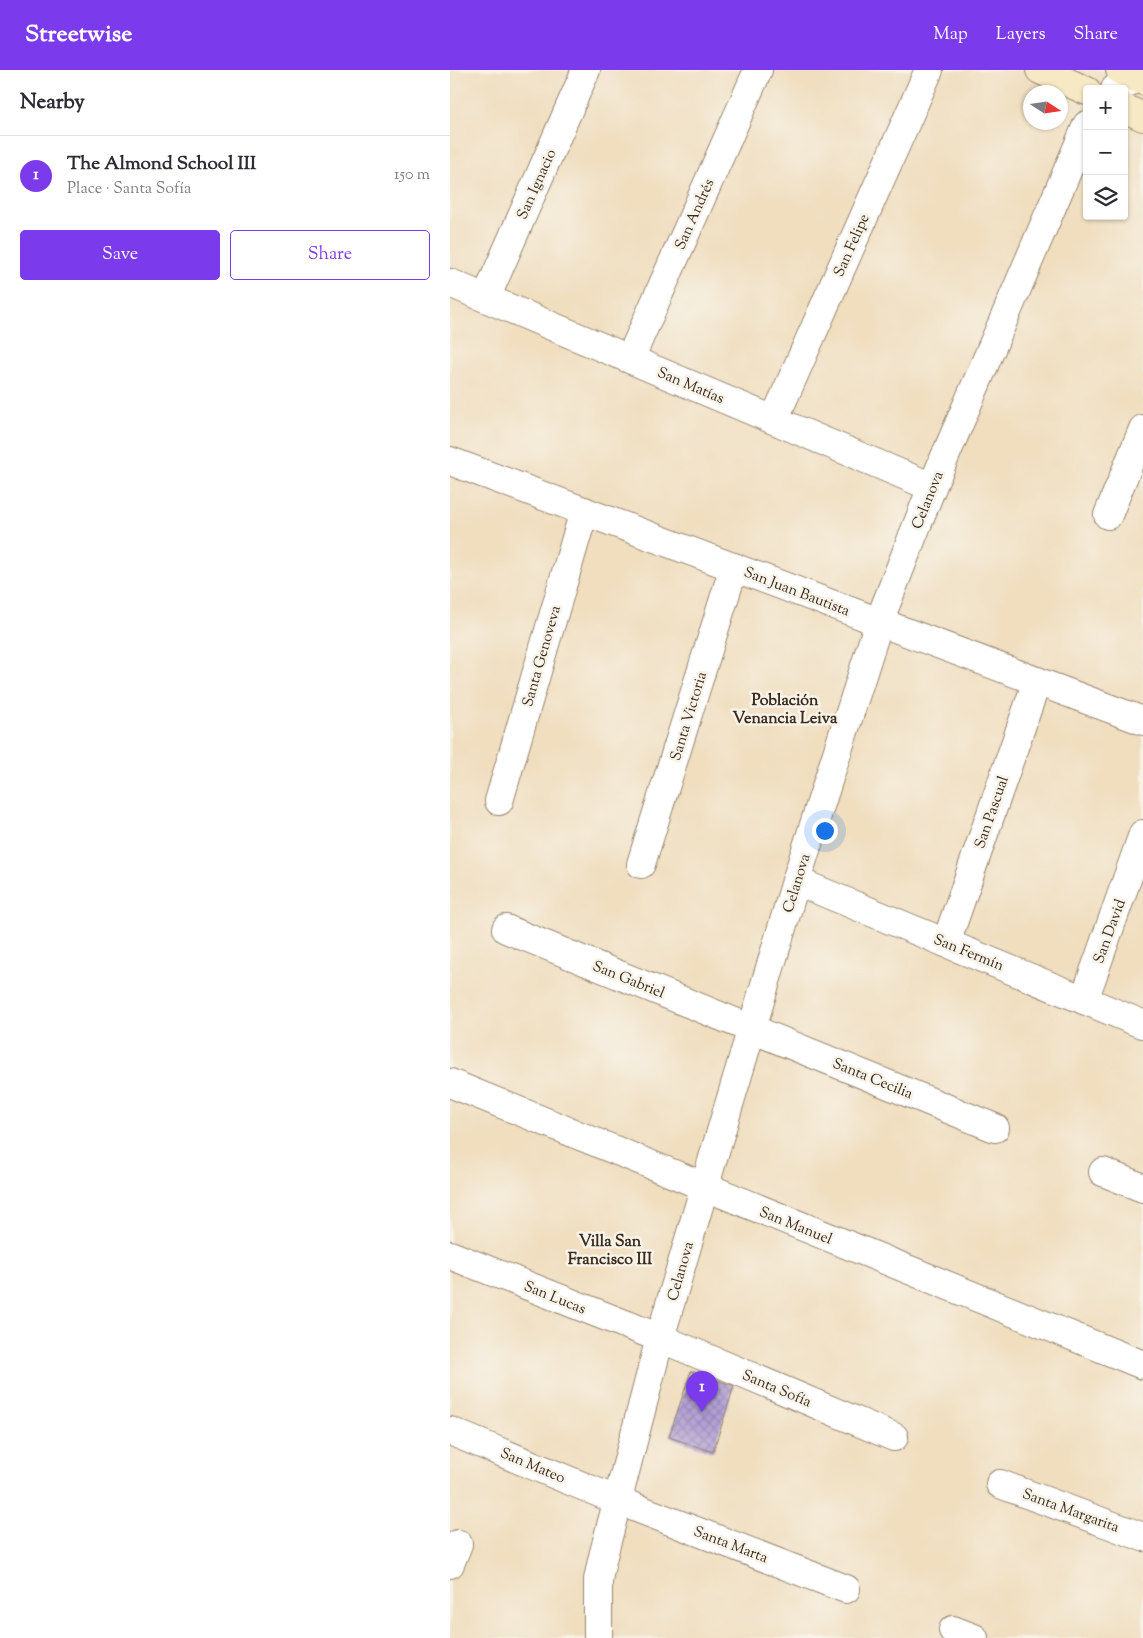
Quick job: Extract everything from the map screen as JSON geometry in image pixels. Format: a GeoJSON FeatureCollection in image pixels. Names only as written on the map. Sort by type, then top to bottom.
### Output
{"type":"FeatureCollection","features":[{"type":"Feature","properties":{"kind":"main road"},"geometry":{"type":"LineString","coordinates":[[1040,70],[1083,89]]}},
{"type":"Feature","properties":{"kind":"main road"},"geometry":{"type":"LineString","coordinates":[[1128,110],[1143,116]]}},
{"type":"Feature","properties":{"kind":"street","name":"San Ignacio"},"geometry":{"type":"LineString","coordinates":[[486,298],[586,70]]}},
{"type":"Feature","properties":{"kind":"street","name":"San Andrés"},"geometry":{"type":"LineString","coordinates":[[630,359],[758,70]]}},
{"type":"Feature","properties":{"kind":"street","name":"San Felipe"},"geometry":{"type":"LineString","coordinates":[[774,420],[929,70]]}},
{"type":"Feature","properties":{"kind":"street","name":"Celanova"},"geometry":{"type":"LineString","coordinates":[[598,1638],[598,1580],[616,1500],[660,1338],[796,881],[879,622],[932,487],[1085,130]]}},
{"type":"Feature","properties":{"kind":"street","name":"San Matías"},"geometry":{"type":"LineString","coordinates":[[450,282],[932,487]]}},
{"type":"Feature","properties":{"kind":"street"},"geometry":{"type":"LineString","coordinates":[[1108,515],[1143,429]]}},
{"type":"Feature","properties":{"kind":"street","name":"San Juan Bautista"},"geometry":{"type":"LineString","coordinates":[[450,461],[1143,721]]}},
{"type":"Feature","properties":{"kind":"street","name":"Santa Genoveva"},"geometry":{"type":"LineString","coordinates":[[499,801],[584,511]]}},
{"type":"Feature","properties":{"kind":"street","name":"Santa Victoria"},"geometry":{"type":"LineString","coordinates":[[641,864],[734,568]]}},
{"type":"Feature","properties":{"kind":"street","name":"San Pascual"},"geometry":{"type":"LineString","coordinates":[[946,943],[1037,681]]}},
{"type":"Feature","properties":{"kind":"street","name":"San David"},"geometry":{"type":"LineString","coordinates":[[1084,1000],[1143,834]]}},
{"type":"Feature","properties":{"kind":"street","name":"San Fermín"},"geometry":{"type":"LineString","coordinates":[[796,881],[1142,1024]]}},
{"type":"Feature","properties":{"kind":"street","name":"San Gabriel"},"geometry":{"type":"LineString","coordinates":[[506,930],[752,1029]]}},
{"type":"Feature","properties":{"kind":"street","name":"Santa Cecilia"},"geometry":{"type":"LineString","coordinates":[[752,1029],[995,1128]]}},
{"type":"Feature","properties":{"kind":"street","name":"San Manuel"},"geometry":{"type":"LineString","coordinates":[[450,1083],[1143,1366]]}},
{"type":"Feature","properties":{"kind":"street"},"geometry":{"type":"LineString","coordinates":[[1104,1172],[1143,1188]]}},
{"type":"Feature","properties":{"kind":"street","name":"San Lucas"},"geometry":{"type":"LineString","coordinates":[[450,1255],[660,1338]]}},
{"type":"Feature","properties":{"kind":"street","name":"Santa Sofía"},"geometry":{"type":"LineString","coordinates":[[660,1338],[894,1437]]}},
{"type":"Feature","properties":{"kind":"street","name":"San Mateo"},"geometry":{"type":"LineString","coordinates":[[450,1431],[616,1500]]}},
{"type":"Feature","properties":{"kind":"street","name":"Santa Margarita"},"geometry":{"type":"LineString","coordinates":[[1000,1484],[1143,1537]]}},
{"type":"Feature","properties":{"kind":"street","name":"Santa Marta"},"geometry":{"type":"LineString","coordinates":[[616,1500],[846,1589]]}},
{"type":"Feature","properties":{"kind":"building"},"geometry":{"type":"Polygon","coordinates":[[[691,1371],[734,1386],[713,1452],[669,1437],[691,1371]]]}},
{"type":"Feature","properties":{"kind":"place","name":"The Almond School III"},"geometry":{"type":"Point","coordinates":[702,1412]}},
{"type":"Feature","properties":{"kind":"district","name":"Población Venancia Leiva"},"geometry":{"type":"Point","coordinates":[785,708]}},
{"type":"Feature","properties":{"kind":"district","name":"Villa San Francisco III"},"geometry":{"type":"Point","coordinates":[610,1249]}}]}
